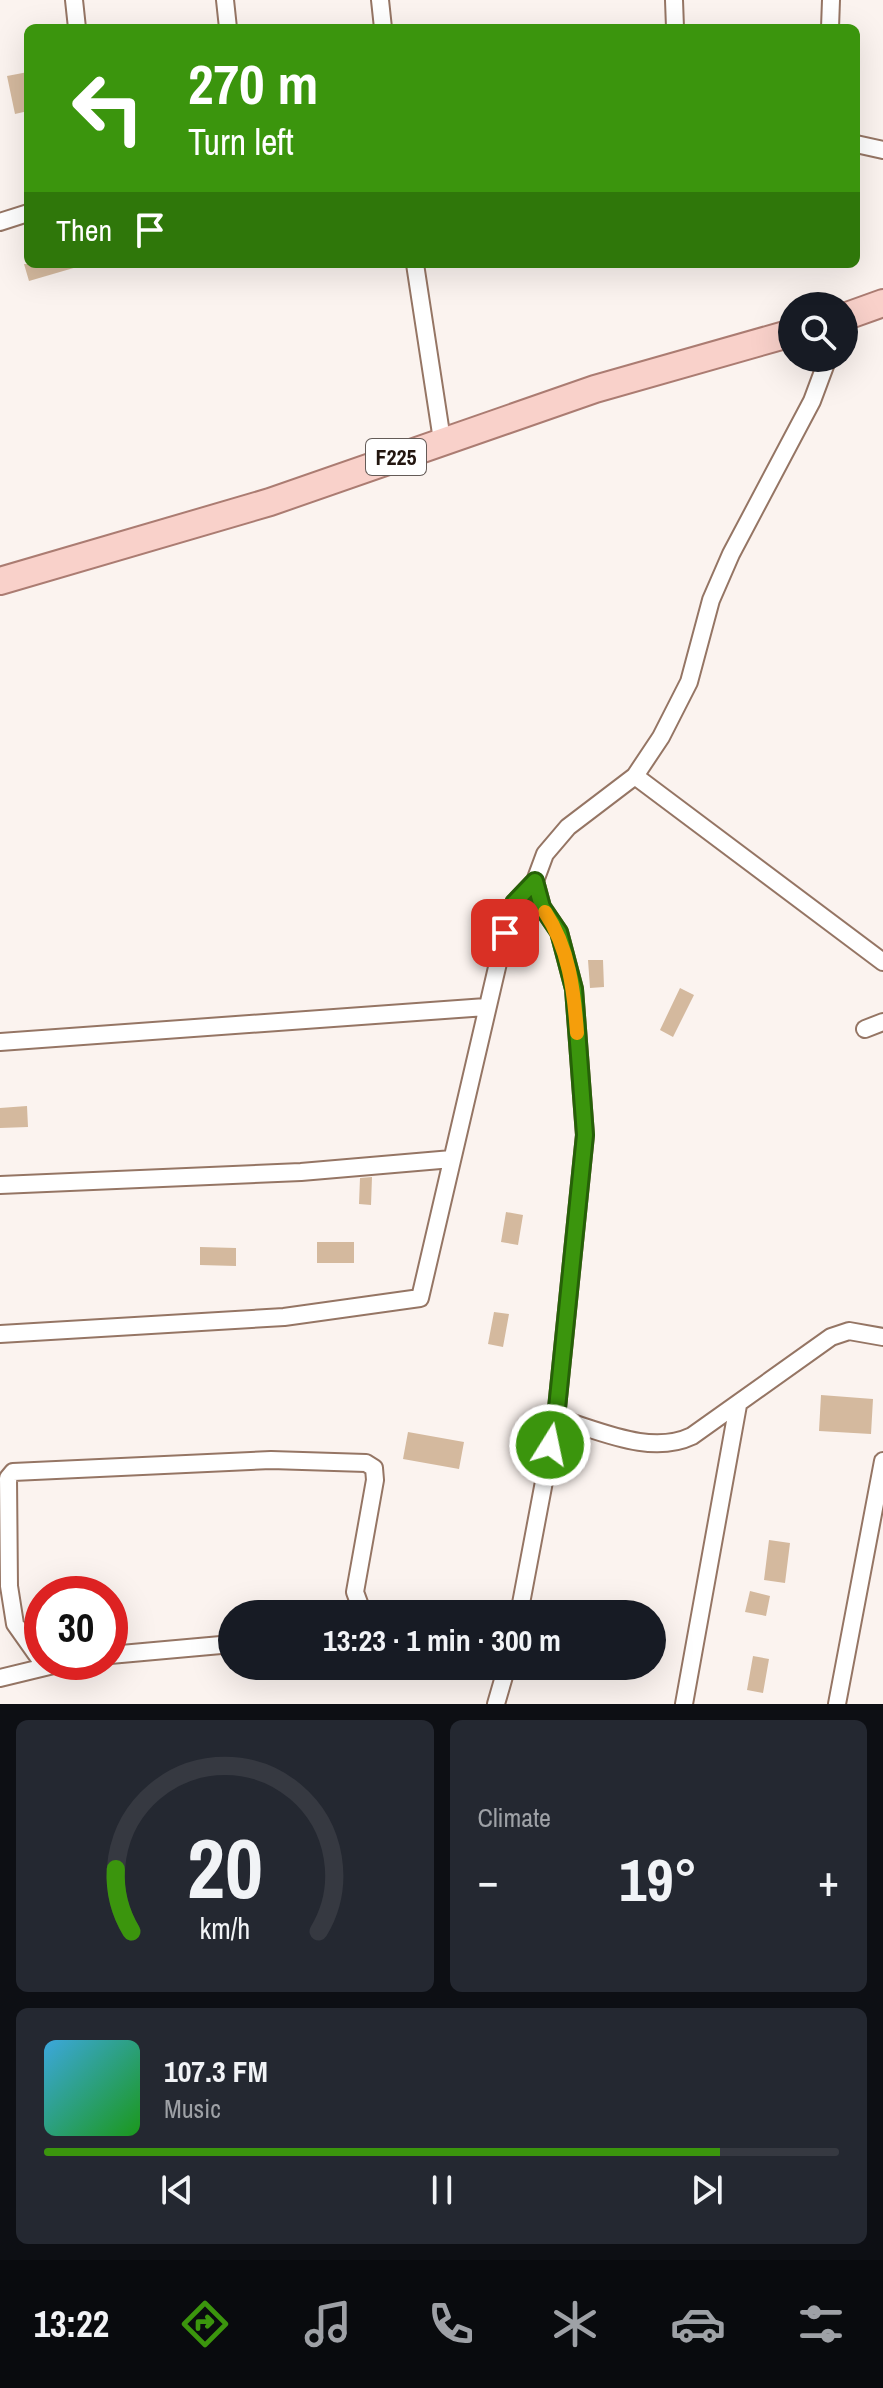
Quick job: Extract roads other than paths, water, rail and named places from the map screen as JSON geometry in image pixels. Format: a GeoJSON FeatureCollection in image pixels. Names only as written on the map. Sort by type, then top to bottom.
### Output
{"type":"FeatureCollection","features":[{"type":"Feature","properties":{"kind":"main road"},"geometry":{"type":"LineString","coordinates":[[858,312],[883,303]]}},
{"type":"Feature","properties":{"kind":"main road","name":"F225"},"geometry":{"type":"LineString","coordinates":[[0,581],[270,502],[595,389],[778,337]]}},
{"type":"Feature","properties":{"kind":"street"},"geometry":{"type":"LineString","coordinates":[[74,0],[77,24]]}},
{"type":"Feature","properties":{"kind":"street"},"geometry":{"type":"LineString","coordinates":[[225,0],[228,24]]}},
{"type":"Feature","properties":{"kind":"street"},"geometry":{"type":"LineString","coordinates":[[380,0],[383,24]]}},
{"type":"Feature","properties":{"kind":"street"},"geometry":{"type":"LineString","coordinates":[[674,0],[675,24]]}},
{"type":"Feature","properties":{"kind":"street"},"geometry":{"type":"LineString","coordinates":[[830,24],[831,0]]}},
{"type":"Feature","properties":{"kind":"street"},"geometry":{"type":"LineString","coordinates":[[860,145],[883,150]]}},
{"type":"Feature","properties":{"kind":"street"},"geometry":{"type":"LineString","coordinates":[[0,222],[24,214]]}},
{"type":"Feature","properties":{"kind":"street"},"geometry":{"type":"LineString","coordinates":[[416,268],[442,440]]}},
{"type":"Feature","properties":{"kind":"street"},"geometry":{"type":"LineString","coordinates":[[0,1334],[284,1317],[416,1300],[422,1294],[486,1007],[514,903],[535,881],[545,854],[568,827],[635,776],[661,737],[689,682],[711,600],[731,554],[812,401],[823,372]]}},
{"type":"Feature","properties":{"kind":"street"},"geometry":{"type":"LineString","coordinates":[[635,776],[883,962]]}},
{"type":"Feature","properties":{"kind":"street"},"geometry":{"type":"LineString","coordinates":[[522,1600],[556,1418],[585,1135],[574,989],[559,932],[542,907],[535,881]]}},
{"type":"Feature","properties":{"kind":"street"},"geometry":{"type":"LineString","coordinates":[[0,1042],[486,1007]]}},
{"type":"Feature","properties":{"kind":"street"},"geometry":{"type":"LineString","coordinates":[[865,1029],[883,1022]]}},
{"type":"Feature","properties":{"kind":"street"},"geometry":{"type":"LineString","coordinates":[[0,1185],[301,1172],[452,1159]]}},
{"type":"Feature","properties":{"kind":"street"},"geometry":{"type":"LineString","coordinates":[[556,1418],[652,1445],[672,1445],[738,1405],[831,1337],[849,1331],[883,1337]]}},
{"type":"Feature","properties":{"kind":"street"},"geometry":{"type":"LineString","coordinates":[[684,1704],[738,1405]]}},
{"type":"Feature","properties":{"kind":"street"},"geometry":{"type":"LineString","coordinates":[[24,1637],[15,1624],[9,1586],[4,1477],[13,1472],[271,1460],[366,1463],[374,1468],[375,1480],[355,1592],[358,1600]]}},
{"type":"Feature","properties":{"kind":"street"},"geometry":{"type":"LineString","coordinates":[[837,1704],[883,1461]]}},
{"type":"Feature","properties":{"kind":"street"},"geometry":{"type":"LineString","coordinates":[[128,1653],[218,1645]]}},
{"type":"Feature","properties":{"kind":"street"},"geometry":{"type":"LineString","coordinates":[[0,1678],[24,1671]]}},
{"type":"Feature","properties":{"kind":"street"},"geometry":{"type":"LineString","coordinates":[[496,1704],[503,1680]]}}]}
